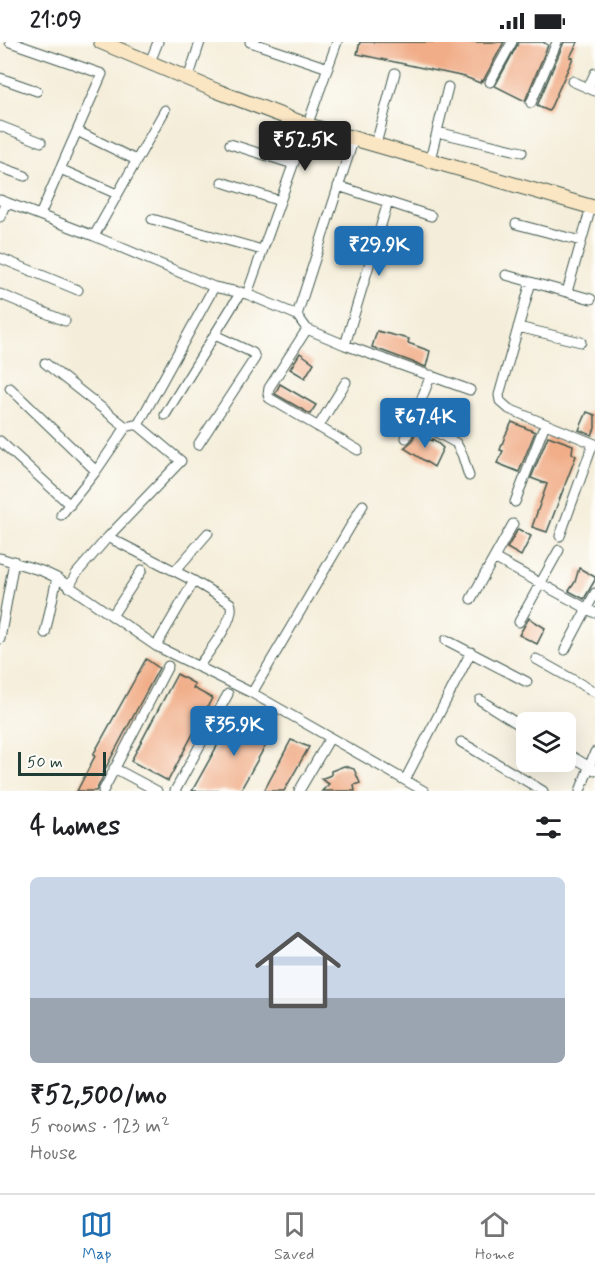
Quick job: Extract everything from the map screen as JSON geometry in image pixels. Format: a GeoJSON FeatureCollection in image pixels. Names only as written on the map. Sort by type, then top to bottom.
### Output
{"type":"FeatureCollection","features":[{"type":"Feature","properties":{"kind":"street"},"geometry":{"type":"LineString","coordinates":[[9,42],[102,74],[40,215]]}},
{"type":"Feature","properties":{"kind":"street"},"geometry":{"type":"LineString","coordinates":[[101,42],[116,45],[188,79],[307,125],[593,208],[567,292]]}},
{"type":"Feature","properties":{"kind":"street"},"geometry":{"type":"LineString","coordinates":[[150,62],[158,42]]}},
{"type":"Feature","properties":{"kind":"street"},"geometry":{"type":"LineString","coordinates":[[188,79],[200,42]]}},
{"type":"Feature","properties":{"kind":"street"},"geometry":{"type":"LineString","coordinates":[[250,42],[328,68]]}},
{"type":"Feature","properties":{"kind":"street"},"geometry":{"type":"LineString","coordinates":[[165,415],[244,293],[262,250],[337,42]]}},
{"type":"Feature","properties":{"kind":"street"},"geometry":{"type":"LineString","coordinates":[[490,82],[512,42]]}},
{"type":"Feature","properties":{"kind":"street"},"geometry":{"type":"LineString","coordinates":[[531,104],[557,42]]}},
{"type":"Feature","properties":{"kind":"street"},"geometry":{"type":"LineString","coordinates":[[572,81],[592,89],[595,72]]}},
{"type":"Feature","properties":{"kind":"street"},"geometry":{"type":"LineString","coordinates":[[376,144],[395,73]]}},
{"type":"Feature","properties":{"kind":"street"},"geometry":{"type":"LineString","coordinates":[[0,78],[37,91]]}},
{"type":"Feature","properties":{"kind":"street"},"geometry":{"type":"LineString","coordinates":[[430,159],[448,87]]}},
{"type":"Feature","properties":{"kind":"street"},"geometry":{"type":"LineString","coordinates":[[94,236],[165,110]]}},
{"type":"Feature","properties":{"kind":"street"},"geometry":{"type":"LineString","coordinates":[[0,126],[41,142]]}},
{"type":"Feature","properties":{"kind":"street"},"geometry":{"type":"LineString","coordinates":[[77,131],[136,160]]}},
{"type":"Feature","properties":{"kind":"street"},"geometry":{"type":"LineString","coordinates":[[437,132],[522,152]]}},
{"type":"Feature","properties":{"kind":"street"},"geometry":{"type":"LineString","coordinates":[[297,315],[354,138]]}},
{"type":"Feature","properties":{"kind":"street"},"geometry":{"type":"LineString","coordinates":[[230,144],[293,164]]}},
{"type":"Feature","properties":{"kind":"street"},"geometry":{"type":"LineString","coordinates":[[0,166],[25,176]]}},
{"type":"Feature","properties":{"kind":"street"},"geometry":{"type":"LineString","coordinates":[[60,169],[117,194]]}},
{"type":"Feature","properties":{"kind":"street"},"geometry":{"type":"LineString","coordinates":[[222,183],[280,201]]}},
{"type":"Feature","properties":{"kind":"street"},"geometry":{"type":"LineString","coordinates":[[338,186],[431,216]]}},
{"type":"Feature","properties":{"kind":"street"},"geometry":{"type":"LineString","coordinates":[[0,217],[3,201],[94,236],[214,287],[244,293],[297,315],[307,329],[345,345],[470,390]]}},
{"type":"Feature","properties":{"kind":"street"},"geometry":{"type":"LineString","coordinates":[[345,345],[388,202]]}},
{"type":"Feature","properties":{"kind":"street"},"geometry":{"type":"LineString","coordinates":[[152,219],[262,250]]}},
{"type":"Feature","properties":{"kind":"street"},"geometry":{"type":"LineString","coordinates":[[516,224],[581,241]]}},
{"type":"Feature","properties":{"kind":"street"},"geometry":{"type":"LineString","coordinates":[[0,258],[78,290]]}},
{"type":"Feature","properties":{"kind":"street"},"geometry":{"type":"LineString","coordinates":[[506,275],[591,299]]}},
{"type":"Feature","properties":{"kind":"street"},"geometry":{"type":"LineString","coordinates":[[531,282],[499,395],[500,401],[509,409],[594,444],[560,536]]}},
{"type":"Feature","properties":{"kind":"street"},"geometry":{"type":"LineString","coordinates":[[138,425],[214,287]]}},
{"type":"Feature","properties":{"kind":"street"},"geometry":{"type":"LineString","coordinates":[[0,294],[65,321]]}},
{"type":"Feature","properties":{"kind":"street"},"geometry":{"type":"LineString","coordinates":[[518,327],[581,342]]}},
{"type":"Feature","properties":{"kind":"street"},"geometry":{"type":"LineString","coordinates":[[307,329],[268,394],[274,402],[358,450]]}},
{"type":"Feature","properties":{"kind":"street"},"geometry":{"type":"LineString","coordinates":[[198,445],[255,357],[253,353],[215,335]]}},
{"type":"Feature","properties":{"kind":"street"},"geometry":{"type":"LineString","coordinates":[[45,363],[126,428]]}},
{"type":"Feature","properties":{"kind":"street"},"geometry":{"type":"LineString","coordinates":[[406,438],[431,375]]}},
{"type":"Feature","properties":{"kind":"street"},"geometry":{"type":"LineString","coordinates":[[318,427],[346,382]]}},
{"type":"Feature","properties":{"kind":"street"},"geometry":{"type":"LineString","coordinates":[[10,388],[96,471]]}},
{"type":"Feature","properties":{"kind":"street"},"geometry":{"type":"LineString","coordinates":[[414,420],[456,444],[469,476]]}},
{"type":"Feature","properties":{"kind":"street"},"geometry":{"type":"LineString","coordinates":[[61,515],[126,428],[134,424],[181,461],[108,537],[76,574],[69,587]]}},
{"type":"Feature","properties":{"kind":"street"},"geometry":{"type":"LineString","coordinates":[[515,502],[545,424]]}},
{"type":"Feature","properties":{"kind":"street"},"geometry":{"type":"LineString","coordinates":[[0,441],[70,505]]}},
{"type":"Feature","properties":{"kind":"street"},"geometry":{"type":"LineString","coordinates":[[252,693],[363,505]]}},
{"type":"Feature","properties":{"kind":"street"},"geometry":{"type":"LineString","coordinates":[[471,599],[513,524]]}},
{"type":"Feature","properties":{"kind":"street"},"geometry":{"type":"LineString","coordinates":[[175,571],[208,534]]}},
{"type":"Feature","properties":{"kind":"street"},"geometry":{"type":"LineString","coordinates":[[108,537],[194,580],[230,603],[233,608],[231,618],[198,667]]}},
{"type":"Feature","properties":{"kind":"street"},"geometry":{"type":"LineString","coordinates":[[519,622],[559,550]]}},
{"type":"Feature","properties":{"kind":"street"},"geometry":{"type":"LineString","coordinates":[[0,558],[14,561],[57,578],[156,646],[252,693],[424,791]]}},
{"type":"Feature","properties":{"kind":"street"},"geometry":{"type":"LineString","coordinates":[[494,558],[591,611]]}},
{"type":"Feature","properties":{"kind":"street"},"geometry":{"type":"LineString","coordinates":[[0,639],[14,561]]}},
{"type":"Feature","properties":{"kind":"street"},"geometry":{"type":"LineString","coordinates":[[112,616],[142,570]]}},
{"type":"Feature","properties":{"kind":"street"},"geometry":{"type":"LineString","coordinates":[[45,633],[57,578]]}},
{"type":"Feature","properties":{"kind":"street"},"geometry":{"type":"LineString","coordinates":[[156,646],[194,580]]}},
{"type":"Feature","properties":{"kind":"street"},"geometry":{"type":"LineString","coordinates":[[565,650],[591,611],[595,593]]}},
{"type":"Feature","properties":{"kind":"street"},"geometry":{"type":"LineString","coordinates":[[446,639],[527,682]]}},
{"type":"Feature","properties":{"kind":"street"},"geometry":{"type":"LineString","coordinates":[[405,780],[471,652]]}},
{"type":"Feature","properties":{"kind":"street"},"geometry":{"type":"LineString","coordinates":[[536,659],[595,692]]}},
{"type":"Feature","properties":{"kind":"street"},"geometry":{"type":"LineString","coordinates":[[103,791],[168,666]]}},
{"type":"Feature","properties":{"kind":"street"},"geometry":{"type":"LineString","coordinates":[[175,791],[228,694]]}},
{"type":"Feature","properties":{"kind":"street"},"geometry":{"type":"LineString","coordinates":[[480,700],[516,723]]}},
{"type":"Feature","properties":{"kind":"street"},"geometry":{"type":"LineString","coordinates":[[299,791],[330,738]]}},
{"type":"Feature","properties":{"kind":"street"},"geometry":{"type":"LineString","coordinates":[[461,742],[543,791]]}},
{"type":"Feature","properties":{"kind":"street"},"geometry":{"type":"LineString","coordinates":[[580,791],[592,769],[595,752]]}},
{"type":"Feature","properties":{"kind":"street"},"geometry":{"type":"LineString","coordinates":[[576,759],[592,769]]}},
{"type":"Feature","properties":{"kind":"street"},"geometry":{"type":"LineString","coordinates":[[114,768],[157,791]]}},
{"type":"Feature","properties":{"kind":"building"},"geometry":{"type":"Polygon","coordinates":[[[360,42],[504,42],[480,83],[465,77],[357,54],[360,42]]]}},
{"type":"Feature","properties":{"kind":"building"},"geometry":{"type":"Polygon","coordinates":[[[519,42],[543,42],[548,45],[525,101],[495,86],[519,42]]]}},
{"type":"Feature","properties":{"kind":"building"},"geometry":{"type":"Polygon","coordinates":[[[564,42],[578,42],[549,111],[537,106],[564,42]]]}},
{"type":"Feature","properties":{"kind":"building"},"geometry":{"type":"Polygon","coordinates":[[[377,331],[409,339],[408,343],[430,351],[426,367],[372,347],[377,331]]]}},
{"type":"Feature","properties":{"kind":"building"},"geometry":{"type":"Polygon","coordinates":[[[300,353],[314,363],[305,378],[290,369],[300,353]]]}},
{"type":"Feature","properties":{"kind":"building"},"geometry":{"type":"Polygon","coordinates":[[[280,384],[316,405],[310,414],[275,394],[280,384]]]}},
{"type":"Feature","properties":{"kind":"building"},"geometry":{"type":"Polygon","coordinates":[[[587,412],[595,415],[595,428],[592,435],[579,430],[587,412]]]}},
{"type":"Feature","properties":{"kind":"building"},"geometry":{"type":"Polygon","coordinates":[[[512,422],[535,432],[519,472],[497,463],[512,422]]]}},
{"type":"Feature","properties":{"kind":"building"},"geometry":{"type":"Polygon","coordinates":[[[416,431],[432,441],[433,439],[443,448],[434,467],[404,448],[412,441],[416,431]]]}},
{"type":"Feature","properties":{"kind":"building"},"geometry":{"type":"Polygon","coordinates":[[[548,436],[573,445],[572,453],[576,456],[547,532],[532,527],[547,484],[531,478],[548,436]]]}},
{"type":"Feature","properties":{"kind":"building"},"geometry":{"type":"Polygon","coordinates":[[[518,529],[531,536],[521,556],[507,548],[518,529]]]}},
{"type":"Feature","properties":{"kind":"building"},"geometry":{"type":"Polygon","coordinates":[[[579,568],[595,577],[584,599],[569,591],[575,582],[579,568]]]}},
{"type":"Feature","properties":{"kind":"building"},"geometry":{"type":"Polygon","coordinates":[[[529,618],[545,628],[537,644],[519,635],[529,618]]]}},
{"type":"Feature","properties":{"kind":"building"},"geometry":{"type":"Polygon","coordinates":[[[146,659],[159,668],[103,773],[96,791],[77,791],[95,756],[93,755],[146,659]]]}},
{"type":"Feature","properties":{"kind":"building"},"geometry":{"type":"Polygon","coordinates":[[[177,674],[195,684],[193,688],[212,698],[168,781],[131,761],[177,674]]]}},
{"type":"Feature","properties":{"kind":"building"},"geometry":{"type":"Polygon","coordinates":[[[236,712],[272,734],[240,791],[192,791],[236,712]]]}},
{"type":"Feature","properties":{"kind":"building"},"geometry":{"type":"Polygon","coordinates":[[[291,740],[309,747],[284,791],[264,791],[291,740]]]}},
{"type":"Feature","properties":{"kind":"building"},"geometry":{"type":"Polygon","coordinates":[[[344,766],[354,769],[360,783],[354,785],[355,791],[322,791],[329,784],[321,779],[331,775],[331,771],[344,766]]]}}]}
